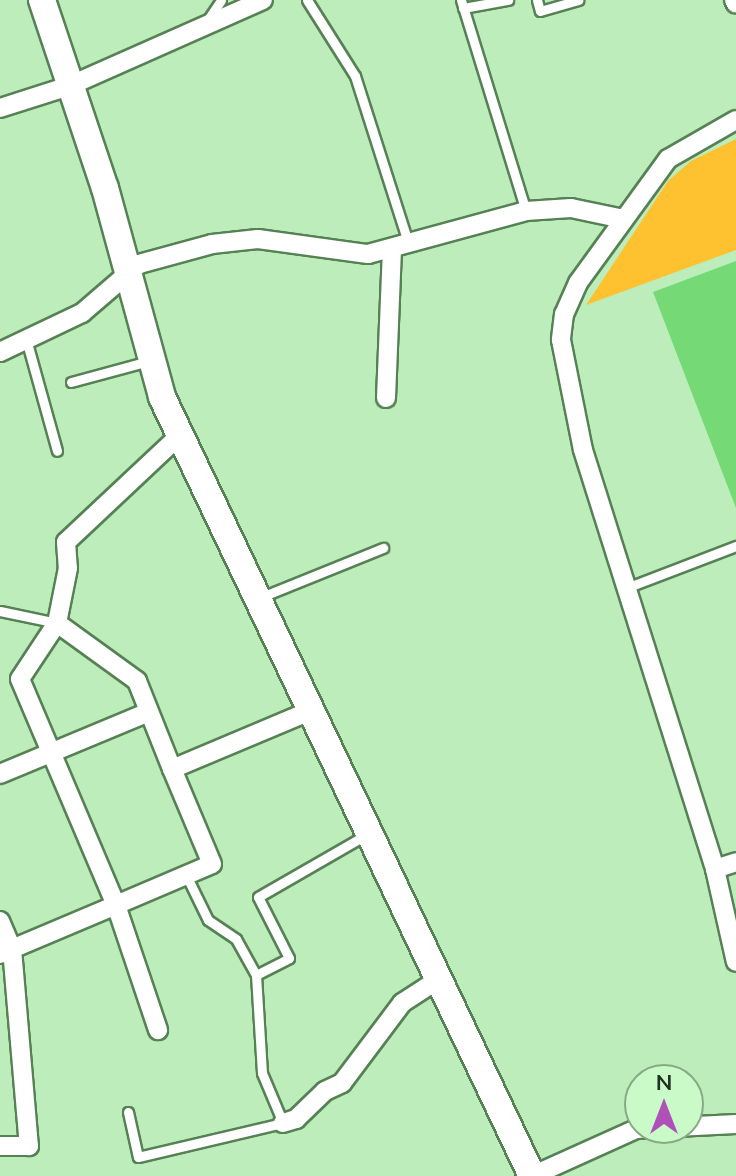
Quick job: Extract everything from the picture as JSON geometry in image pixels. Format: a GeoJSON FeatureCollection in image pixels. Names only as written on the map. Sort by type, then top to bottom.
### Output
{"type":"FeatureCollection","features":[{"type":"Feature","properties":{"kind":"street"},"geometry":{"type":"LineString","coordinates":[[42,0],[105,188],[150,361],[179,436],[436,981],[532,1176],[636,1129],[736,1124]]}},
{"type":"Feature","properties":{"kind":"street"},"geometry":{"type":"LineString","coordinates":[[0,108],[69,86],[263,0]]}},
{"type":"Feature","properties":{"kind":"street"},"geometry":{"type":"LineString","coordinates":[[736,120],[668,159],[578,283],[564,314],[561,340],[583,450],[715,869],[736,962]]}},
{"type":"Feature","properties":{"kind":"street"},"geometry":{"type":"LineString","coordinates":[[0,352],[25,336],[82,313],[139,264],[212,244],[258,239],[368,254],[526,211],[571,208],[623,219]]}},
{"type":"Feature","properties":{"kind":"street"},"geometry":{"type":"LineString","coordinates":[[386,398],[400,246]]}},
{"type":"Feature","properties":{"kind":"street"},"geometry":{"type":"LineString","coordinates":[[158,1030],[116,905],[20,679],[57,623],[68,568],[66,542],[179,436]]}},
{"type":"Feature","properties":{"kind":"street"},"geometry":{"type":"LineString","coordinates":[[6,952],[212,864],[137,681],[57,623]]}},
{"type":"Feature","properties":{"kind":"street"},"geometry":{"type":"LineString","coordinates":[[172,769],[310,711]]}},
{"type":"Feature","properties":{"kind":"street"},"geometry":{"type":"LineString","coordinates":[[0,774],[149,712]]}},
{"type":"Feature","properties":{"kind":"street"},"geometry":{"type":"LineString","coordinates":[[715,869],[736,862]]}},
{"type":"Feature","properties":{"kind":"street"},"geometry":{"type":"LineString","coordinates":[[0,921],[29,1146],[0,1146]]}},
{"type":"Feature","properties":{"kind":"street"},"geometry":{"type":"LineString","coordinates":[[283,1123],[296,1119],[325,1091],[342,1083],[402,1003],[436,981]]}},
{"type":"Feature","properties":{"kind":"lane"},"geometry":{"type":"LineString","coordinates":[[201,30],[221,0]]}},
{"type":"Feature","properties":{"kind":"lane"},"geometry":{"type":"LineString","coordinates":[[307,0],[355,76],[400,246]]}},
{"type":"Feature","properties":{"kind":"lane"},"geometry":{"type":"LineString","coordinates":[[508,0],[462,4],[526,211]]}},
{"type":"Feature","properties":{"kind":"lane"},"geometry":{"type":"LineString","coordinates":[[537,0],[540,11],[578,0]]}},
{"type":"Feature","properties":{"kind":"lane"},"geometry":{"type":"LineString","coordinates":[[25,336],[57,451]]}},
{"type":"Feature","properties":{"kind":"lane"},"geometry":{"type":"LineString","coordinates":[[71,382],[150,361]]}},
{"type":"Feature","properties":{"kind":"lane"},"geometry":{"type":"LineString","coordinates":[[626,588],[736,546]]}},
{"type":"Feature","properties":{"kind":"lane"},"geometry":{"type":"LineString","coordinates":[[256,599],[383,548]]}},
{"type":"Feature","properties":{"kind":"lane"},"geometry":{"type":"LineString","coordinates":[[0,611],[57,623]]}},
{"type":"Feature","properties":{"kind":"lane"},"geometry":{"type":"LineString","coordinates":[[256,975],[289,958],[258,897],[369,834]]}},
{"type":"Feature","properties":{"kind":"lane"},"geometry":{"type":"LineString","coordinates":[[128,1112],[138,1157],[283,1123],[262,1073],[265,1060],[256,975],[236,939],[208,920],[186,875]]}},
{"type":"Feature","properties":{"kind":"shaded area"},"geometry":{"type":"Polygon","coordinates":[[[736,139],[736,250],[586,305],[668,181],[691,161],[736,139]]]}},
{"type":"Feature","properties":{"kind":"building"},"geometry":{"type":"Polygon","coordinates":[[[736,261],[736,508],[653,292],[736,261]]]}}]}
